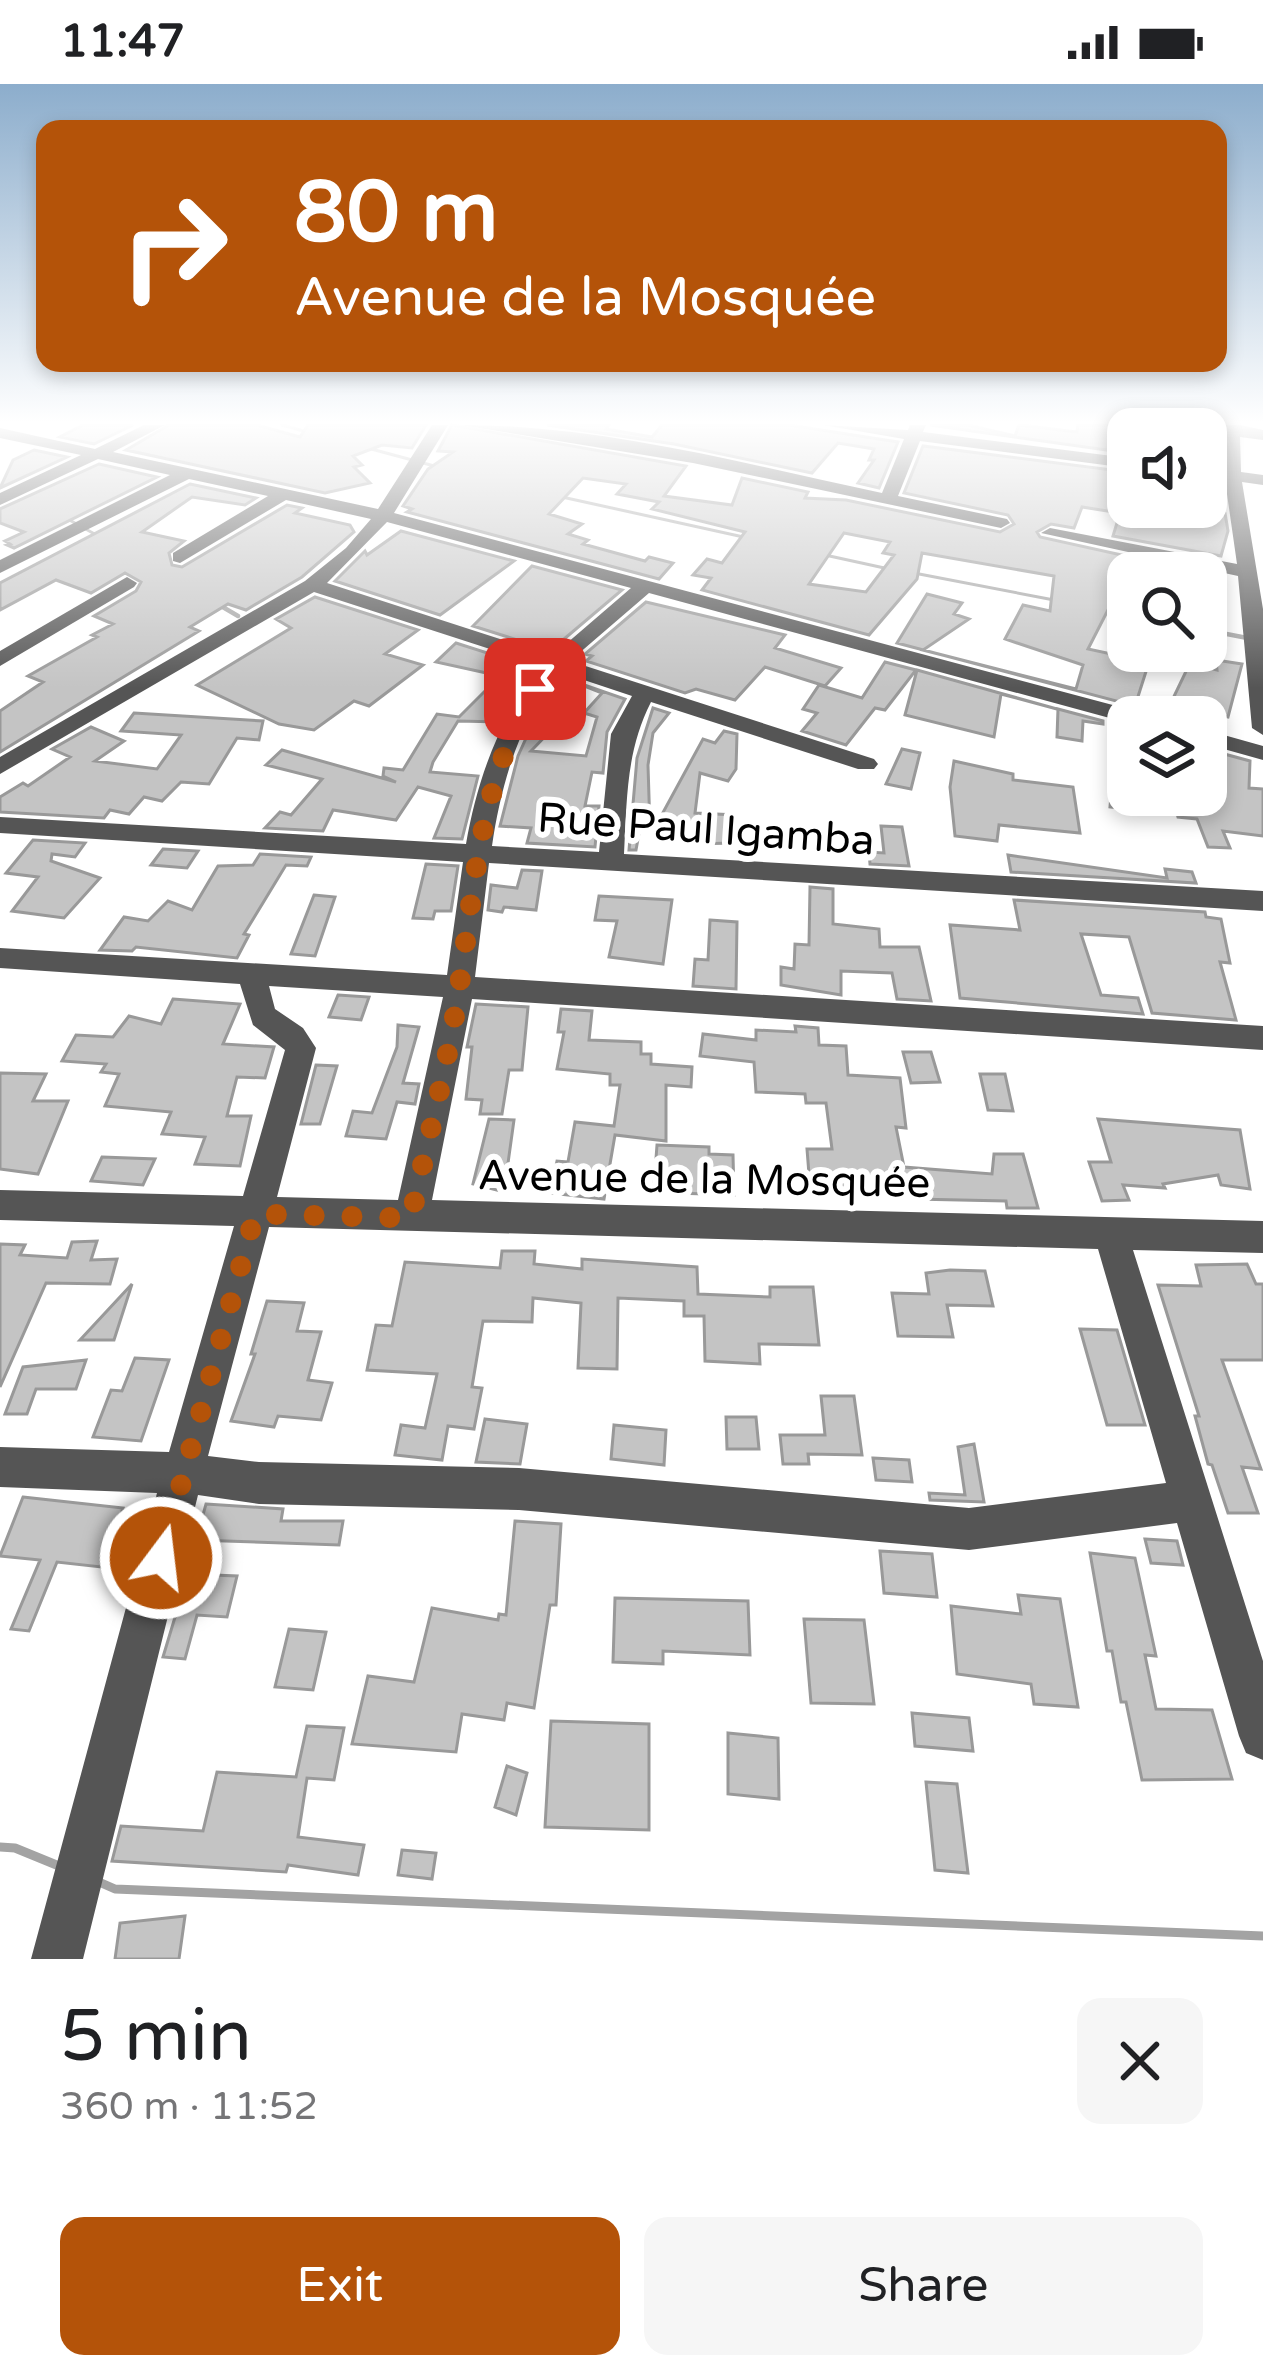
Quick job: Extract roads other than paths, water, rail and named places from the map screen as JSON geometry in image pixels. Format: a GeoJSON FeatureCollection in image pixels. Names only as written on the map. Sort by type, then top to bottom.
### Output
{"type":"FeatureCollection","features":[{"type":"Feature","properties":{"kind":"street"},"geometry":{"type":"LineString","coordinates":[[0,568],[108,512]]}},
{"type":"Feature","properties":{"kind":"street"},"geometry":{"type":"LineString","coordinates":[[180,557],[254,512]]}},
{"type":"Feature","properties":{"kind":"street"},"geometry":{"type":"LineString","coordinates":[[369,512],[1107,710]]}},
{"type":"Feature","properties":{"kind":"street"},"geometry":{"type":"LineString","coordinates":[[0,767],[312,585],[353,556],[386,512]]}},
{"type":"Feature","properties":{"kind":"street"},"geometry":{"type":"LineString","coordinates":[[949,512],[1001,523]]}},
{"type":"Feature","properties":{"kind":"street"},"geometry":{"type":"LineString","coordinates":[[1238,512],[1258,638],[1263,728]]}},
{"type":"Feature","properties":{"kind":"street"},"geometry":{"type":"LineString","coordinates":[[1050,533],[1247,572]]}},
{"type":"Feature","properties":{"kind":"street"},"geometry":{"type":"LineString","coordinates":[[0,660],[127,583]]}},
{"type":"Feature","properties":{"kind":"street"},"geometry":{"type":"LineString","coordinates":[[312,585],[866,764]]}},
{"type":"Feature","properties":{"kind":"street"},"geometry":{"type":"LineString","coordinates":[[411,1218],[460,986],[476,852],[492,785],[516,720],[557,663],[646,586]]}},
{"type":"Feature","properties":{"kind":"street"},"geometry":{"type":"LineString","coordinates":[[611,861],[623,734],[645,693]]}},
{"type":"Feature","properties":{"kind":"street"},"geometry":{"type":"LineString","coordinates":[[1227,743],[1263,753]]}},
{"type":"Feature","properties":{"kind":"street","name":"Rue Paul Igamba"},"geometry":{"type":"LineString","coordinates":[[0,826],[1263,901]]}},
{"type":"Feature","properties":{"kind":"street"},"geometry":{"type":"LineString","coordinates":[[0,958],[1263,1038]]}},
{"type":"Feature","properties":{"kind":"street"},"geometry":{"type":"LineString","coordinates":[[63,1939],[183,1473],[301,1048],[292,1034],[269,1026],[257,1010],[253,973]]}},
{"type":"Feature","properties":{"kind":"street","name":"Avenue de la Mosquée"},"geometry":{"type":"LineString","coordinates":[[0,1205],[1263,1237]]}},
{"type":"Feature","properties":{"kind":"street"},"geometry":{"type":"LineString","coordinates":[[1110,1231],[1263,1736]]}},
{"type":"Feature","properties":{"kind":"street"},"geometry":{"type":"LineString","coordinates":[[0,1467],[183,1473],[259,1483],[519,1489],[969,1529],[1192,1500]]}},
{"type":"Feature","properties":{"kind":"waterway"},"geometry":{"type":"LineString","coordinates":[[632,512],[748,538]]}},
{"type":"Feature","properties":{"kind":"waterway"},"geometry":{"type":"LineString","coordinates":[[64,517],[100,537]]}},
{"type":"Feature","properties":{"kind":"waterway"},"geometry":{"type":"LineString","coordinates":[[825,555],[889,569]]}},
{"type":"Feature","properties":{"kind":"waterway"},"geometry":{"type":"LineString","coordinates":[[914,573],[1054,600]]}},
{"type":"Feature","properties":{"kind":"waterway"},"geometry":{"type":"LineString","coordinates":[[221,606],[238,616]]}},
{"type":"Feature","properties":{"kind":"waterway"},"geometry":{"type":"LineString","coordinates":[[1102,610],[1107,611]]}},
{"type":"Feature","properties":{"kind":"waterway"},"geometry":{"type":"LineString","coordinates":[[1227,634],[1263,641]]}},
{"type":"Feature","properties":{"kind":"waterway"},"geometry":{"type":"LineString","coordinates":[[0,1847],[15,1848],[59,1866]]}},
{"type":"Feature","properties":{"kind":"waterway"},"geometry":{"type":"LineString","coordinates":[[99,1882],[115,1889],[1263,1936]]}}]}
